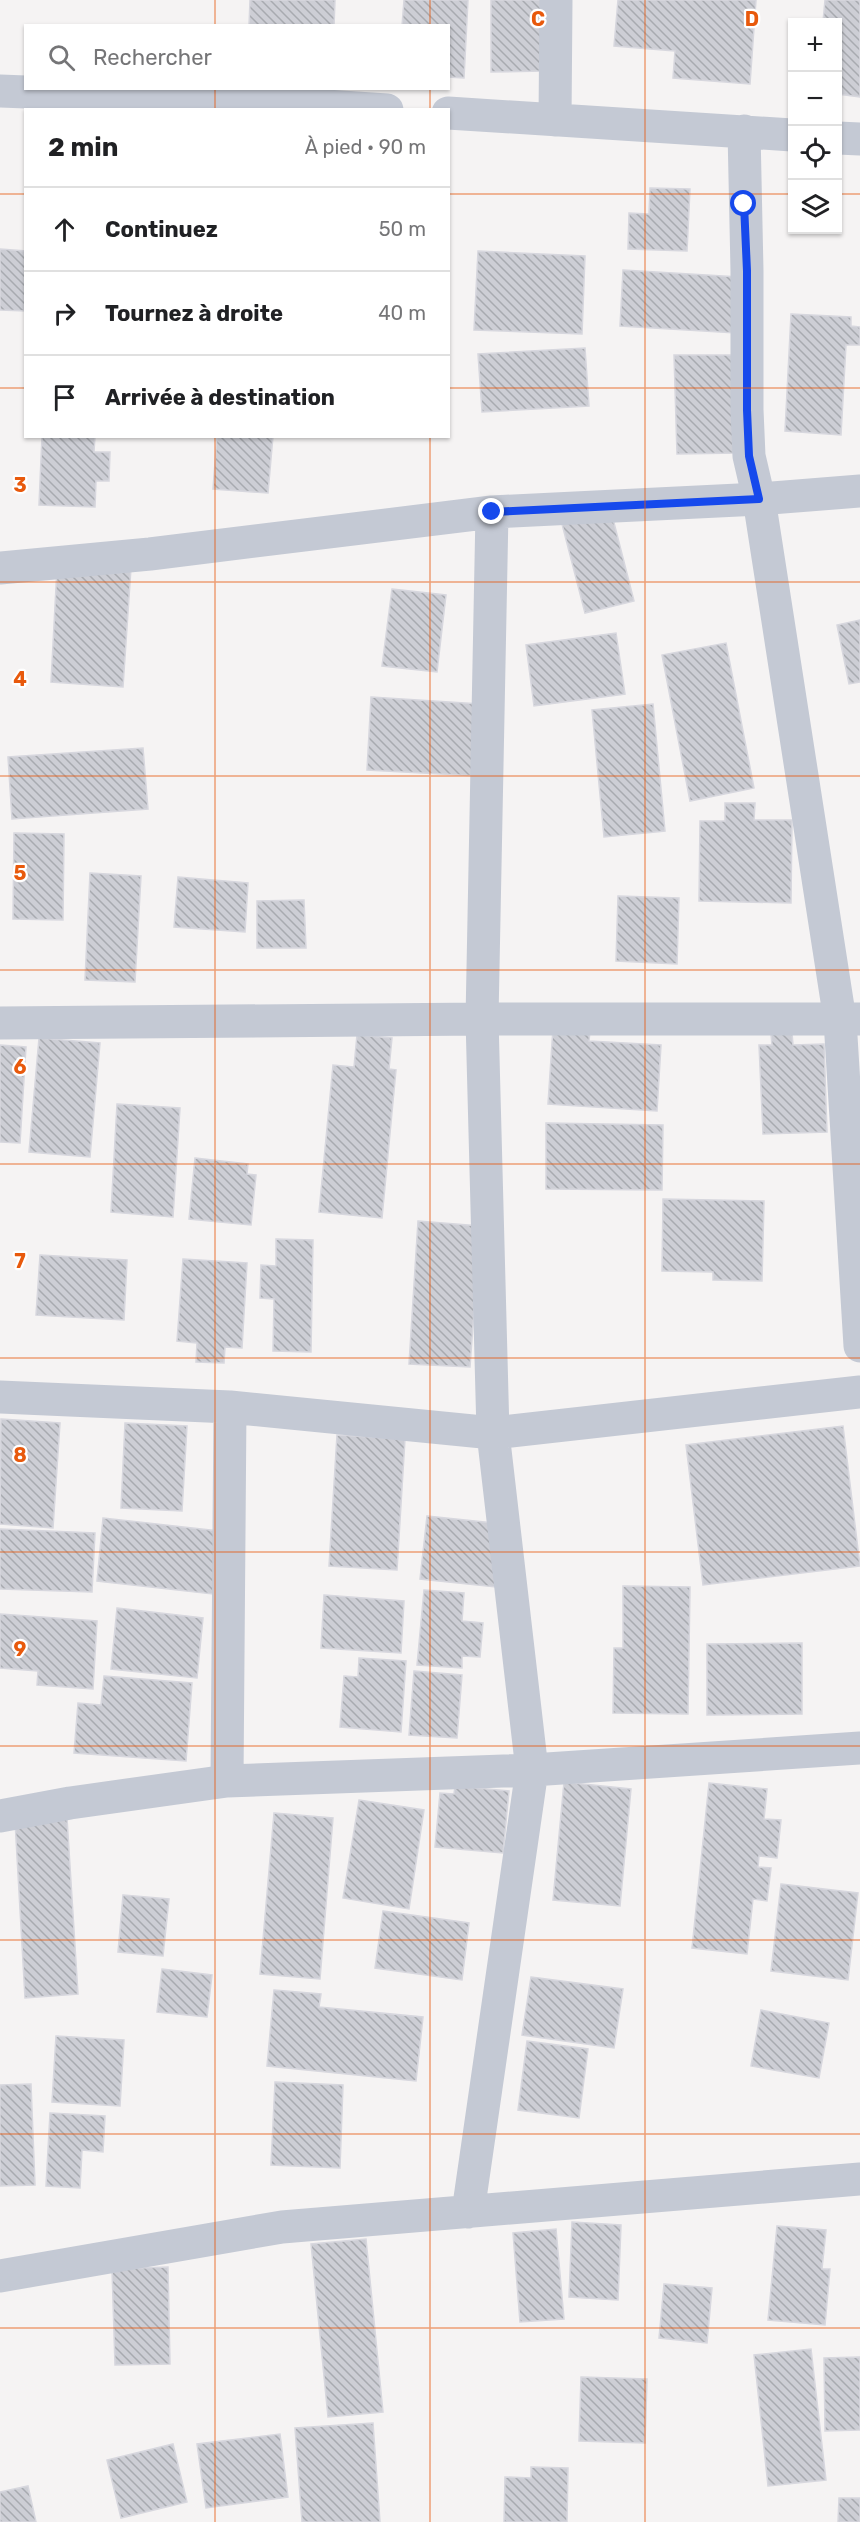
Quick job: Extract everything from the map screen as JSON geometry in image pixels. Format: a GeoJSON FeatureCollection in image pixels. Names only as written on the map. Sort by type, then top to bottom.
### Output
{"type":"FeatureCollection","features":[{"type":"Feature","properties":{"kind":"street"},"geometry":{"type":"LineString","coordinates":[[555,120],[556,0]]}},
{"type":"Feature","properties":{"kind":"street"},"geometry":{"type":"LineString","coordinates":[[0,91],[234,100],[356,108]]}},
{"type":"Feature","properties":{"kind":"street"},"geometry":{"type":"LineString","coordinates":[[450,113],[788,135]]}},
{"type":"Feature","properties":{"kind":"street"},"geometry":{"type":"LineString","coordinates":[[744,131],[749,456],[759,499],[850,1020],[860,1338]]}},
{"type":"Feature","properties":{"kind":"street"},"geometry":{"type":"LineString","coordinates":[[842,138],[860,139]]}},
{"type":"Feature","properties":{"kind":"street"},"geometry":{"type":"LineString","coordinates":[[0,568],[161,552],[492,512],[759,499],[860,490]]}},
{"type":"Feature","properties":{"kind":"street"},"geometry":{"type":"LineString","coordinates":[[468,2212],[532,1770],[493,1433],[482,1019],[492,512]]}},
{"type":"Feature","properties":{"kind":"street"},"geometry":{"type":"LineString","coordinates":[[0,1023],[482,1019],[850,1020]]}},
{"type":"Feature","properties":{"kind":"street"},"geometry":{"type":"LineString","coordinates":[[0,1397],[230,1407],[493,1433],[860,1392]]}},
{"type":"Feature","properties":{"kind":"street"},"geometry":{"type":"LineString","coordinates":[[227,1781],[230,1407]]}},
{"type":"Feature","properties":{"kind":"street"},"geometry":{"type":"LineString","coordinates":[[0,1816],[70,1803],[227,1781],[532,1770],[860,1748]]}},
{"type":"Feature","properties":{"kind":"street"},"geometry":{"type":"LineString","coordinates":[[0,2276],[282,2227],[860,2179]]}},
{"type":"Feature","properties":{"kind":"building"},"geometry":{"type":"Polygon","coordinates":[[[250,0],[335,0],[334,24],[249,24],[250,0]]]}},
{"type":"Feature","properties":{"kind":"building"},"geometry":{"type":"Polygon","coordinates":[[[404,0],[468,0],[464,78],[450,77],[450,24],[402,24],[404,0]]]}},
{"type":"Feature","properties":{"kind":"building"},"geometry":{"type":"Polygon","coordinates":[[[491,0],[543,0],[543,71],[491,72],[491,0]]]}},
{"type":"Feature","properties":{"kind":"building"},"geometry":{"type":"Polygon","coordinates":[[[618,0],[756,0],[750,84],[673,78],[675,51],[614,46],[618,0]]]}},
{"type":"Feature","properties":{"kind":"building"},"geometry":{"type":"Polygon","coordinates":[[[825,0],[860,0],[860,97],[842,95],[842,18],[823,18],[825,0]]]}},
{"type":"Feature","properties":{"kind":"building"},"geometry":{"type":"Polygon","coordinates":[[[650,188],[690,189],[687,251],[628,249],[629,213],[649,214],[650,188]]]}},
{"type":"Feature","properties":{"kind":"building"},"geometry":{"type":"Polygon","coordinates":[[[0,249],[24,251],[24,311],[0,310],[0,249]]]}},
{"type":"Feature","properties":{"kind":"building"},"geometry":{"type":"Polygon","coordinates":[[[478,251],[585,256],[582,334],[474,330],[478,251]]]}},
{"type":"Feature","properties":{"kind":"building"},"geometry":{"type":"Polygon","coordinates":[[[623,270],[739,277],[736,333],[620,326],[623,270]]]}},
{"type":"Feature","properties":{"kind":"building"},"geometry":{"type":"Polygon","coordinates":[[[791,314],[851,317],[851,326],[860,327],[860,345],[846,345],[841,435],[785,431],[791,314]]]}},
{"type":"Feature","properties":{"kind":"building"},"geometry":{"type":"Polygon","coordinates":[[[585,348],[589,406],[482,412],[478,354],[585,348]]]}},
{"type":"Feature","properties":{"kind":"building"},"geometry":{"type":"Polygon","coordinates":[[[674,355],[734,355],[737,453],[677,454],[674,355]]]}},
{"type":"Feature","properties":{"kind":"building"},"geometry":{"type":"Polygon","coordinates":[[[42,438],[95,438],[94,452],[110,452],[109,481],[96,481],[95,507],[39,505],[42,438]]]}},
{"type":"Feature","properties":{"kind":"building"},"geometry":{"type":"Polygon","coordinates":[[[217,438],[273,438],[268,493],[213,489],[217,438]]]}},
{"type":"Feature","properties":{"kind":"building"},"geometry":{"type":"Polygon","coordinates":[[[611,511],[634,601],[585,613],[562,524],[611,511]]]}},
{"type":"Feature","properties":{"kind":"building"},"geometry":{"type":"Polygon","coordinates":[[[58,549],[132,553],[123,687],[51,682],[58,549]]]}},
{"type":"Feature","properties":{"kind":"building"},"geometry":{"type":"Polygon","coordinates":[[[392,589],[446,595],[437,672],[382,666],[392,589]]]}},
{"type":"Feature","properties":{"kind":"building"},"geometry":{"type":"Polygon","coordinates":[[[860,620],[860,682],[849,684],[837,625],[860,620]]]}},
{"type":"Feature","properties":{"kind":"building"},"geometry":{"type":"Polygon","coordinates":[[[616,633],[625,694],[534,706],[526,645],[616,633]]]}},
{"type":"Feature","properties":{"kind":"building"},"geometry":{"type":"Polygon","coordinates":[[[726,643],[754,788],[690,801],[662,655],[726,643]]]}},
{"type":"Feature","properties":{"kind":"building"},"geometry":{"type":"Polygon","coordinates":[[[371,697],[480,704],[477,776],[367,770],[371,697]]]}},
{"type":"Feature","properties":{"kind":"building"},"geometry":{"type":"Polygon","coordinates":[[[653,704],[665,831],[604,837],[592,710],[653,704]]]}},
{"type":"Feature","properties":{"kind":"building"},"geometry":{"type":"Polygon","coordinates":[[[143,748],[148,809],[12,819],[8,757],[143,748]]]}},
{"type":"Feature","properties":{"kind":"building"},"geometry":{"type":"Polygon","coordinates":[[[725,803],[755,803],[754,820],[792,820],[791,903],[699,901],[700,821],[725,821],[725,803]]]}},
{"type":"Feature","properties":{"kind":"building"},"geometry":{"type":"Polygon","coordinates":[[[14,833],[64,834],[63,920],[13,919],[14,833]]]}},
{"type":"Feature","properties":{"kind":"building"},"geometry":{"type":"Polygon","coordinates":[[[90,873],[141,876],[135,982],[85,980],[90,873]]]}},
{"type":"Feature","properties":{"kind":"building"},"geometry":{"type":"Polygon","coordinates":[[[178,877],[248,883],[245,932],[174,927],[178,877]]]}},
{"type":"Feature","properties":{"kind":"building"},"geometry":{"type":"Polygon","coordinates":[[[618,896],[679,898],[677,964],[616,961],[618,896]]]}},
{"type":"Feature","properties":{"kind":"building"},"geometry":{"type":"Polygon","coordinates":[[[304,900],[306,948],[257,948],[257,901],[304,900]]]}},
{"type":"Feature","properties":{"kind":"building"},"geometry":{"type":"Polygon","coordinates":[[[553,1028],[590,1031],[589,1041],[661,1045],[657,1111],[548,1104],[553,1028]]]}},
{"type":"Feature","properties":{"kind":"building"},"geometry":{"type":"Polygon","coordinates":[[[792,1033],[793,1045],[824,1044],[827,1132],[763,1134],[759,1045],[772,1045],[771,1034],[792,1033]]]}},
{"type":"Feature","properties":{"kind":"building"},"geometry":{"type":"Polygon","coordinates":[[[357,1035],[392,1038],[389,1069],[396,1070],[382,1218],[319,1212],[333,1065],[354,1067],[357,1035]]]}},
{"type":"Feature","properties":{"kind":"building"},"geometry":{"type":"Polygon","coordinates":[[[39,1038],[100,1043],[90,1157],[29,1152],[39,1038]]]}},
{"type":"Feature","properties":{"kind":"building"},"geometry":{"type":"Polygon","coordinates":[[[0,1045],[26,1047],[20,1143],[0,1142],[0,1045]]]}},
{"type":"Feature","properties":{"kind":"building"},"geometry":{"type":"Polygon","coordinates":[[[117,1104],[180,1108],[173,1217],[111,1212],[117,1104]]]}},
{"type":"Feature","properties":{"kind":"building"},"geometry":{"type":"Polygon","coordinates":[[[546,1123],[663,1125],[662,1190],[546,1189],[546,1123]]]}},
{"type":"Feature","properties":{"kind":"building"},"geometry":{"type":"Polygon","coordinates":[[[195,1158],[248,1164],[247,1174],[256,1175],[251,1225],[189,1219],[195,1158]]]}},
{"type":"Feature","properties":{"kind":"building"},"geometry":{"type":"Polygon","coordinates":[[[663,1199],[764,1201],[762,1281],[713,1280],[713,1272],[662,1271],[663,1199]]]}},
{"type":"Feature","properties":{"kind":"building"},"geometry":{"type":"Polygon","coordinates":[[[418,1221],[480,1226],[470,1367],[409,1364],[418,1221]]]}},
{"type":"Feature","properties":{"kind":"building"},"geometry":{"type":"Polygon","coordinates":[[[276,1239],[313,1240],[311,1352],[273,1351],[274,1299],[260,1298],[261,1265],[276,1266],[276,1239]]]}},
{"type":"Feature","properties":{"kind":"building"},"geometry":{"type":"Polygon","coordinates":[[[40,1255],[127,1260],[124,1320],[36,1315],[40,1255]]]}},
{"type":"Feature","properties":{"kind":"building"},"geometry":{"type":"Polygon","coordinates":[[[183,1259],[247,1263],[242,1348],[225,1347],[224,1363],[196,1362],[197,1343],[177,1341],[183,1259]]]}},
{"type":"Feature","properties":{"kind":"building"},"geometry":{"type":"Polygon","coordinates":[[[1,1419],[60,1423],[53,1528],[0,1524],[1,1419]]]}},
{"type":"Feature","properties":{"kind":"building"},"geometry":{"type":"Polygon","coordinates":[[[125,1423],[187,1426],[182,1511],[121,1508],[125,1423]]]}},
{"type":"Feature","properties":{"kind":"building"},"geometry":{"type":"Polygon","coordinates":[[[843,1426],[860,1566],[703,1585],[686,1445],[843,1426]]]}},
{"type":"Feature","properties":{"kind":"building"},"geometry":{"type":"Polygon","coordinates":[[[337,1435],[405,1439],[397,1570],[329,1566],[337,1435]]]}},
{"type":"Feature","properties":{"kind":"building"},"geometry":{"type":"Polygon","coordinates":[[[427,1516],[503,1524],[496,1587],[420,1579],[427,1516]]]}},
{"type":"Feature","properties":{"kind":"building"},"geometry":{"type":"Polygon","coordinates":[[[103,1518],[219,1531],[213,1594],[97,1581],[103,1518]]]}},
{"type":"Feature","properties":{"kind":"building"},"geometry":{"type":"Polygon","coordinates":[[[0,1529],[95,1533],[92,1592],[0,1589],[0,1529]]]}},
{"type":"Feature","properties":{"kind":"building"},"geometry":{"type":"Polygon","coordinates":[[[623,1586],[690,1587],[688,1714],[613,1713],[614,1648],[623,1648],[623,1586]]]}},
{"type":"Feature","properties":{"kind":"building"},"geometry":{"type":"Polygon","coordinates":[[[424,1590],[464,1593],[462,1621],[483,1623],[480,1657],[462,1656],[462,1668],[417,1665],[424,1590]]]}},
{"type":"Feature","properties":{"kind":"building"},"geometry":{"type":"Polygon","coordinates":[[[324,1595],[404,1601],[401,1653],[321,1648],[324,1595]]]}},
{"type":"Feature","properties":{"kind":"building"},"geometry":{"type":"Polygon","coordinates":[[[117,1608],[203,1618],[197,1678],[111,1669],[117,1608]]]}},
{"type":"Feature","properties":{"kind":"building"},"geometry":{"type":"Polygon","coordinates":[[[0,1614],[97,1621],[93,1689],[37,1685],[38,1671],[0,1668],[0,1614]]]}},
{"type":"Feature","properties":{"kind":"building"},"geometry":{"type":"Polygon","coordinates":[[[802,1643],[802,1714],[707,1715],[707,1644],[802,1643]]]}},
{"type":"Feature","properties":{"kind":"building"},"geometry":{"type":"Polygon","coordinates":[[[359,1658],[406,1661],[401,1732],[340,1727],[344,1676],[358,1677],[359,1658]]]}},
{"type":"Feature","properties":{"kind":"building"},"geometry":{"type":"Polygon","coordinates":[[[414,1671],[462,1675],[457,1738],[409,1735],[414,1671]]]}},
{"type":"Feature","properties":{"kind":"building"},"geometry":{"type":"Polygon","coordinates":[[[104,1676],[192,1683],[186,1761],[74,1753],[78,1703],[101,1705],[104,1676]]]}},
{"type":"Feature","properties":{"kind":"building"},"geometry":{"type":"Polygon","coordinates":[[[564,1782],[631,1789],[620,1906],[553,1900],[564,1782]]]}},
{"type":"Feature","properties":{"kind":"building"},"geometry":{"type":"Polygon","coordinates":[[[709,1783],[767,1789],[764,1819],[781,1820],[777,1858],[759,1856],[758,1867],[771,1868],[767,1901],[753,1899],[747,1954],[692,1948],[709,1783]]]}},
{"type":"Feature","properties":{"kind":"building"},"geometry":{"type":"Polygon","coordinates":[[[455,1786],[509,1791],[503,1853],[435,1847],[440,1793],[454,1794],[455,1786]]]}},
{"type":"Feature","properties":{"kind":"building"},"geometry":{"type":"Polygon","coordinates":[[[359,1800],[424,1810],[409,1909],[343,1898],[359,1800]]]}},
{"type":"Feature","properties":{"kind":"building"},"geometry":{"type":"Polygon","coordinates":[[[274,1813],[333,1818],[320,1979],[260,1974],[274,1813]]]}},
{"type":"Feature","properties":{"kind":"building"},"geometry":{"type":"Polygon","coordinates":[[[67,1818],[78,1994],[25,1998],[15,1821],[67,1818]]]}},
{"type":"Feature","properties":{"kind":"building"},"geometry":{"type":"Polygon","coordinates":[[[781,1884],[858,1893],[848,1980],[771,1971],[781,1884]]]}},
{"type":"Feature","properties":{"kind":"building"},"geometry":{"type":"Polygon","coordinates":[[[123,1895],[169,1899],[163,1956],[118,1952],[123,1895]]]}},
{"type":"Feature","properties":{"kind":"building"},"geometry":{"type":"Polygon","coordinates":[[[383,1911],[469,1923],[462,1980],[375,1968],[383,1911]]]}},
{"type":"Feature","properties":{"kind":"building"},"geometry":{"type":"Polygon","coordinates":[[[162,1969],[212,1975],[207,2017],[157,2012],[162,1969]]]}},
{"type":"Feature","properties":{"kind":"building"},"geometry":{"type":"Polygon","coordinates":[[[531,1977],[623,1989],[614,2048],[522,2035],[531,1977]]]}},
{"type":"Feature","properties":{"kind":"building"},"geometry":{"type":"Polygon","coordinates":[[[274,1990],[321,1994],[319,2007],[423,2017],[416,2081],[267,2066],[274,1990]]]}},
{"type":"Feature","properties":{"kind":"building"},"geometry":{"type":"Polygon","coordinates":[[[761,2010],[829,2023],[819,2078],[751,2066],[761,2010]]]}},
{"type":"Feature","properties":{"kind":"building"},"geometry":{"type":"Polygon","coordinates":[[[56,2036],[124,2040],[120,2106],[52,2102],[56,2036]]]}},
{"type":"Feature","properties":{"kind":"building"},"geometry":{"type":"Polygon","coordinates":[[[527,2041],[588,2049],[579,2118],[518,2110],[527,2041]]]}},
{"type":"Feature","properties":{"kind":"building"},"geometry":{"type":"Polygon","coordinates":[[[275,2082],[343,2085],[340,2168],[271,2165],[275,2082]]]}},
{"type":"Feature","properties":{"kind":"building"},"geometry":{"type":"Polygon","coordinates":[[[31,2084],[35,2185],[0,2186],[0,2085],[31,2084]]]}},
{"type":"Feature","properties":{"kind":"building"},"geometry":{"type":"Polygon","coordinates":[[[50,2113],[105,2116],[103,2152],[82,2150],[80,2188],[46,2186],[50,2113]]]}},
{"type":"Feature","properties":{"kind":"building"},"geometry":{"type":"Polygon","coordinates":[[[572,2222],[621,2225],[618,2300],[569,2297],[572,2222]]]}},
{"type":"Feature","properties":{"kind":"building"},"geometry":{"type":"Polygon","coordinates":[[[777,2226],[826,2230],[822,2269],[830,2269],[825,2325],[768,2320],[777,2226]]]}},
{"type":"Feature","properties":{"kind":"building"},"geometry":{"type":"Polygon","coordinates":[[[556,2229],[564,2319],[520,2322],[513,2233],[556,2229]]]}},
{"type":"Feature","properties":{"kind":"building"},"geometry":{"type":"Polygon","coordinates":[[[366,2239],[383,2412],[328,2417],[311,2244],[366,2239]]]}},
{"type":"Feature","properties":{"kind":"building"},"geometry":{"type":"Polygon","coordinates":[[[168,2267],[170,2364],[115,2365],[112,2269],[168,2267]]]}},
{"type":"Feature","properties":{"kind":"building"},"geometry":{"type":"Polygon","coordinates":[[[664,2284],[712,2288],[707,2343],[659,2338],[664,2284]]]}},
{"type":"Feature","properties":{"kind":"building"},"geometry":{"type":"Polygon","coordinates":[[[811,2349],[826,2480],[768,2486],[754,2355],[811,2349]]]}},
{"type":"Feature","properties":{"kind":"building"},"geometry":{"type":"Polygon","coordinates":[[[860,2357],[860,2430],[825,2431],[824,2358],[860,2357]]]}},
{"type":"Feature","properties":{"kind":"building"},"geometry":{"type":"Polygon","coordinates":[[[581,2377],[647,2379],[645,2443],[579,2441],[581,2377]]]}},
{"type":"Feature","properties":{"kind":"building"},"geometry":{"type":"Polygon","coordinates":[[[373,2423],[380,2522],[302,2522],[295,2428],[373,2423]]]}},
{"type":"Feature","properties":{"kind":"building"},"geometry":{"type":"Polygon","coordinates":[[[280,2434],[288,2497],[206,2508],[197,2444],[280,2434]]]}},
{"type":"Feature","properties":{"kind":"building"},"geometry":{"type":"Polygon","coordinates":[[[173,2444],[187,2502],[121,2518],[107,2460],[173,2444]]]}},
{"type":"Feature","properties":{"kind":"building"},"geometry":{"type":"Polygon","coordinates":[[[531,2467],[568,2468],[567,2522],[504,2522],[505,2477],[531,2478],[531,2467]]]}},
{"type":"Feature","properties":{"kind":"building"},"geometry":{"type":"Polygon","coordinates":[[[28,2486],[36,2522],[0,2522],[0,2492],[28,2486]]]}},
{"type":"Feature","properties":{"kind":"building"},"geometry":{"type":"Polygon","coordinates":[[[839,2498],[860,2498],[860,2522],[838,2522],[839,2498]]]}},
{"type":"Feature","properties":{"kind":"route"},"geometry":{"type":"LineString","coordinates":[[492,512],[759,499],[749,456],[744,204]]}}]}
